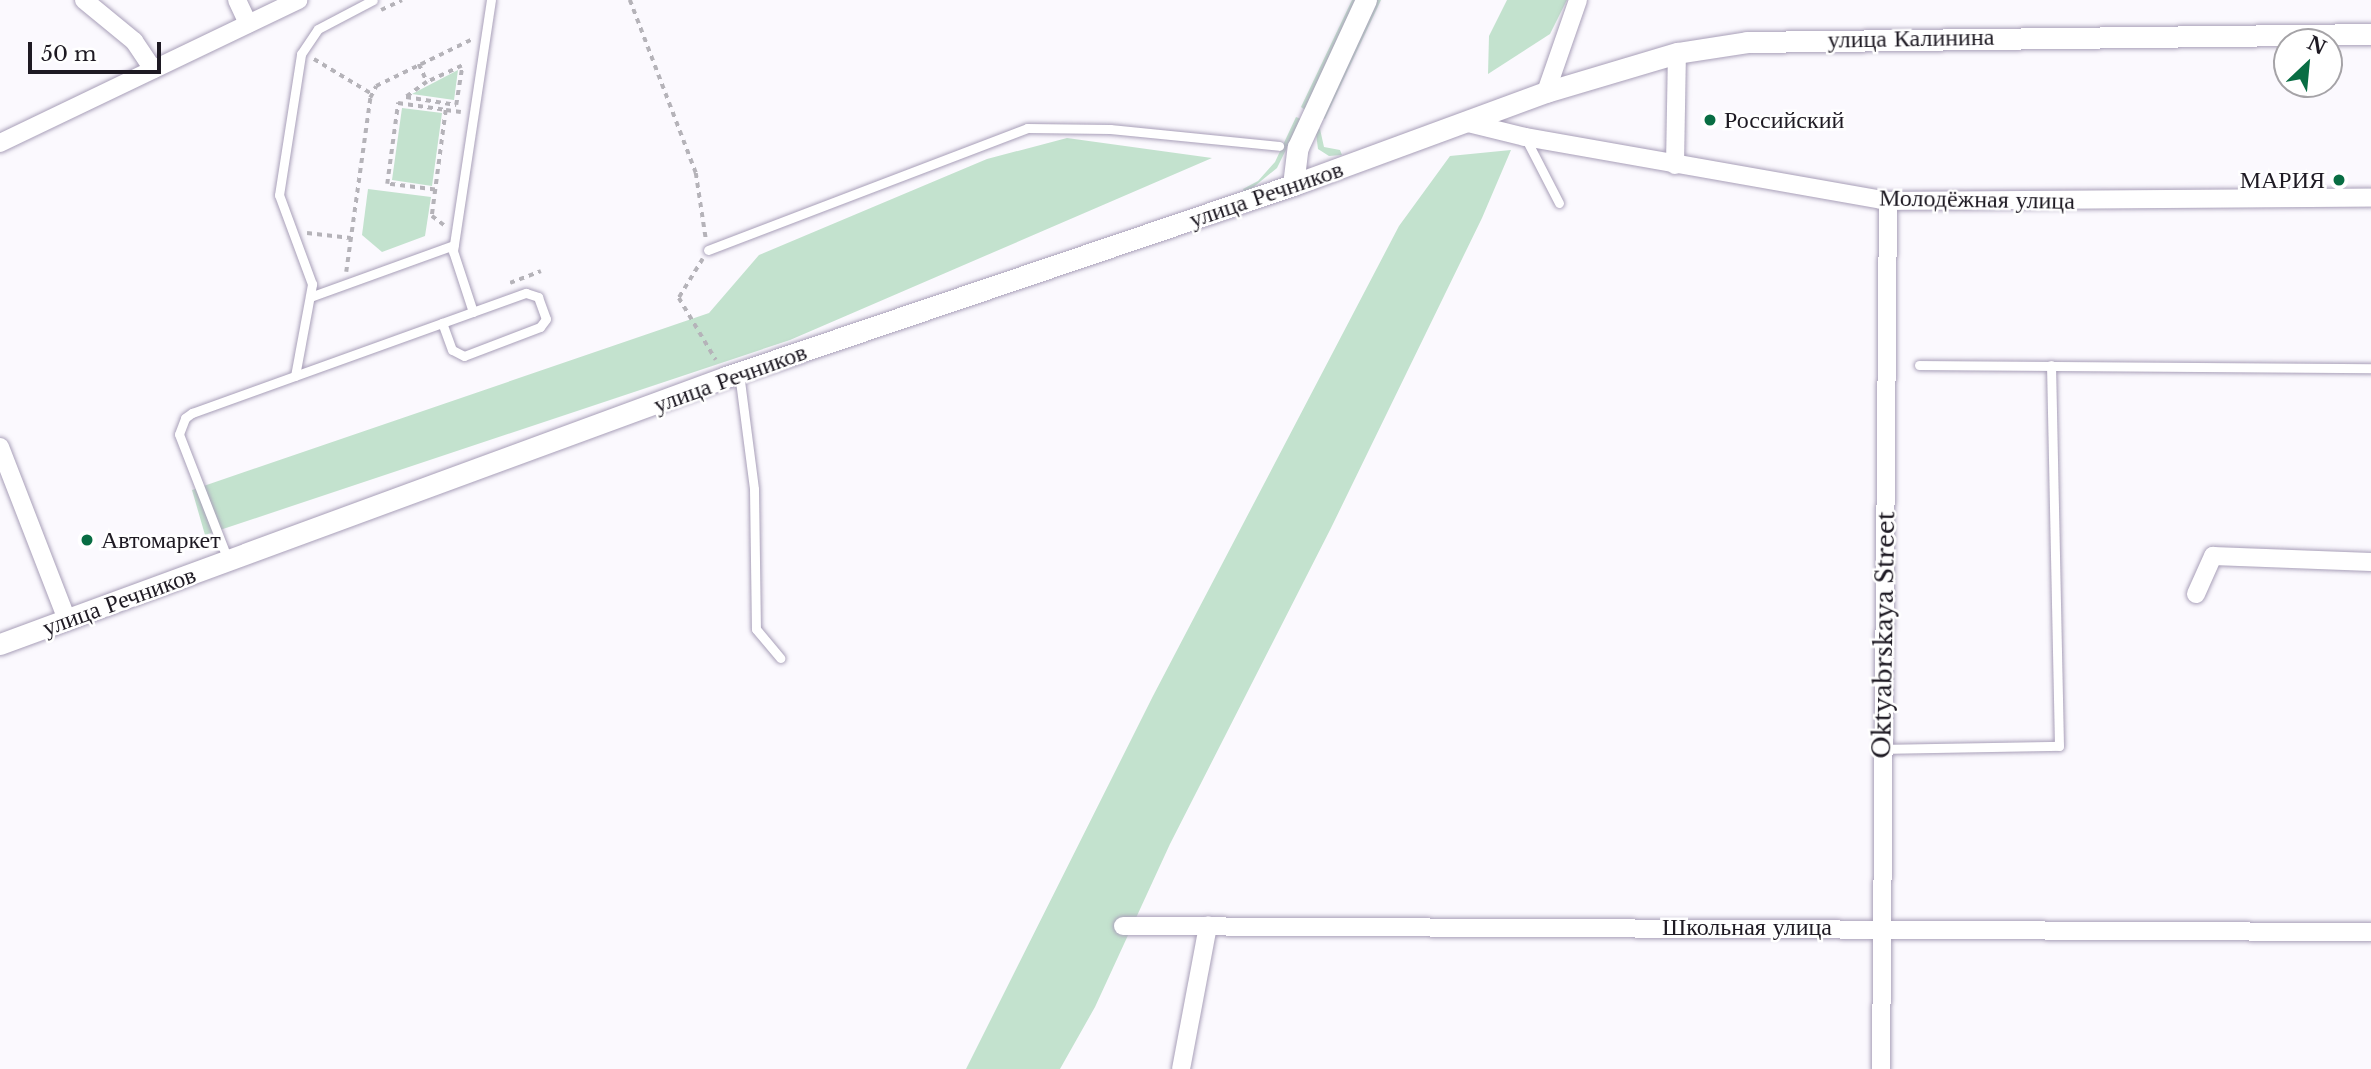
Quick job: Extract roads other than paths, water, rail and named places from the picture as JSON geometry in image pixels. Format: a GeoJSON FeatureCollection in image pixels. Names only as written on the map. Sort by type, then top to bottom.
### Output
{"type":"FeatureCollection","features":[{"type":"Feature","properties":{"kind":"street"},"geometry":{"type":"LineString","coordinates":[[84,0],[134,41],[153,69]]}},
{"type":"Feature","properties":{"kind":"street"},"geometry":{"type":"LineString","coordinates":[[237,0],[248,24]]}},
{"type":"Feature","properties":{"kind":"street"},"geometry":{"type":"LineString","coordinates":[[0,143],[298,0]]}},
{"type":"Feature","properties":{"kind":"street"},"geometry":{"type":"LineString","coordinates":[[1293,186],[1298,147],[1366,0]]}},
{"type":"Feature","properties":{"kind":"street"},"geometry":{"type":"LineString","coordinates":[[1546,92],[1578,0]]}},
{"type":"Feature","properties":{"kind":"street","name":"улица Калинина"},"geometry":{"type":"LineString","coordinates":[[1464,122],[1546,92],[1678,53],[1746,42],[2371,34]]}},
{"type":"Feature","properties":{"kind":"street"},"geometry":{"type":"LineString","coordinates":[[1675,164],[1678,53]]}},
{"type":"Feature","properties":{"kind":"street","name":"улица Речников"},"geometry":{"type":"LineString","coordinates":[[0,644],[733,375],[1293,186],[1464,122]]}},
{"type":"Feature","properties":{"kind":"street","name":"Молодёжная улица"},"geometry":{"type":"LineString","coordinates":[[1464,122],[1525,137],[1888,201],[2371,198]]}},
{"type":"Feature","properties":{"kind":"street","name":"Oktyabrskaya Street"},"geometry":{"type":"LineString","coordinates":[[1881,1069],[1888,201]]}},
{"type":"Feature","properties":{"kind":"street"},"geometry":{"type":"LineString","coordinates":[[0,447],[67,620]]}},
{"type":"Feature","properties":{"kind":"street"},"geometry":{"type":"LineString","coordinates":[[2196,594],[2213,556],[2371,562]]}},
{"type":"Feature","properties":{"kind":"street","name":"Школьная улица"},"geometry":{"type":"LineString","coordinates":[[1123,926],[2371,932]]}},
{"type":"Feature","properties":{"kind":"street"},"geometry":{"type":"LineString","coordinates":[[1181,1069],[1208,926]]}},
{"type":"Feature","properties":{"kind":"lane"},"geometry":{"type":"LineString","coordinates":[[295,376],[312,284],[279,195],[301,54],[318,29],[373,0]]}},
{"type":"Feature","properties":{"kind":"lane"},"geometry":{"type":"LineString","coordinates":[[473,312],[454,264],[454,245],[491,0]]}},
{"type":"Feature","properties":{"kind":"lane"},"geometry":{"type":"LineString","coordinates":[[708,250],[1027,128],[1110,129],[1279,146]]}},
{"type":"Feature","properties":{"kind":"lane"},"geometry":{"type":"LineString","coordinates":[[1525,137],[1559,204]]}},
{"type":"Feature","properties":{"kind":"lane"},"geometry":{"type":"LineString","coordinates":[[310,297],[454,245]]}},
{"type":"Feature","properties":{"kind":"lane"},"geometry":{"type":"LineString","coordinates":[[229,561],[179,434],[180,425],[192,413],[442,323],[473,312],[531,293],[538,297],[546,319],[540,327],[464,356],[452,350],[442,323]]}},
{"type":"Feature","properties":{"kind":"lane"},"geometry":{"type":"LineString","coordinates":[[1919,365],[2371,368]]}},
{"type":"Feature","properties":{"kind":"lane"},"geometry":{"type":"LineString","coordinates":[[1882,749],[2059,746],[2051,365]]}},
{"type":"Feature","properties":{"kind":"lane"},"geometry":{"type":"LineString","coordinates":[[733,375],[754,489],[757,629],[780,658]]}},
{"type":"Feature","properties":{"kind":"place","name":"Российский"},"geometry":{"type":"Point","coordinates":[1710,120]}},
{"type":"Feature","properties":{"kind":"place","name":"МАРИЯ"},"geometry":{"type":"Point","coordinates":[2339,180]}},
{"type":"Feature","properties":{"kind":"place","name":"Автомаркет"},"geometry":{"type":"Point","coordinates":[87,540]}}]}
